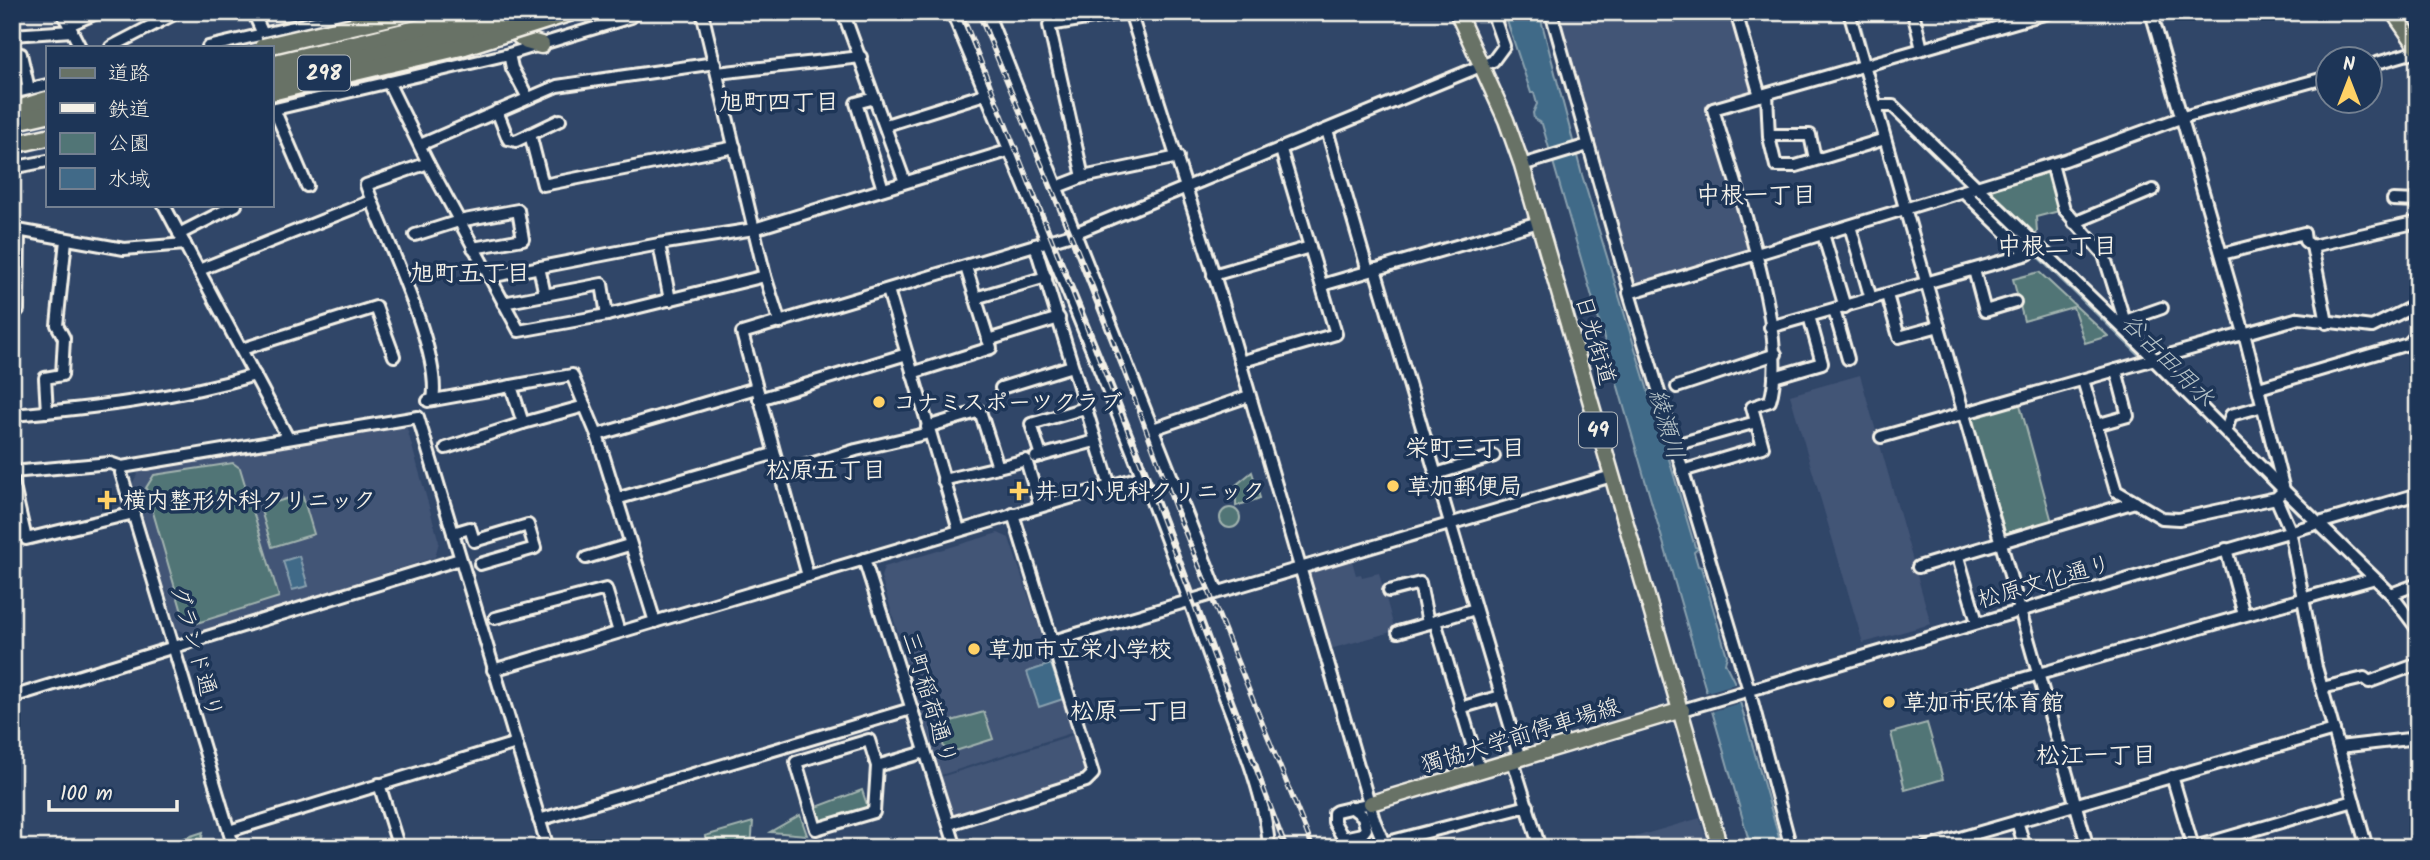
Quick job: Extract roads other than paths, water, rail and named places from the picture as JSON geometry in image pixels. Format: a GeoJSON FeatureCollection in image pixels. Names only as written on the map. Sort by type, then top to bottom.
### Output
{"type":"FeatureCollection","features":[{"type":"Feature","properties":{"kind":"highway"},"geometry":{"type":"LineString","coordinates":[[263,41],[412,12]]}},
{"type":"Feature","properties":{"kind":"highway"},"geometry":{"type":"LineString","coordinates":[[273,64],[486,12]]}},
{"type":"Feature","properties":{"kind":"highway"},"geometry":{"type":"LineString","coordinates":[[273,78],[553,12]]}},
{"type":"Feature","properties":{"kind":"highway"},"geometry":{"type":"LineString","coordinates":[[273,92],[465,46],[572,12]]}},
{"type":"Feature","properties":{"kind":"highway","name":"298"},"geometry":{"type":"LineString","coordinates":[[273,85],[582,12]]}},
{"type":"Feature","properties":{"kind":"highway","name":"298"},"geometry":{"type":"LineString","coordinates":[[273,55],[450,13]]}},
{"type":"Feature","properties":{"kind":"highway"},"geometry":{"type":"LineString","coordinates":[[511,29],[527,41],[541,45]]}},
{"type":"Feature","properties":{"kind":"highway"},"geometry":{"type":"LineString","coordinates":[[12,113],[46,100]]}},
{"type":"Feature","properties":{"kind":"highway"},"geometry":{"type":"LineString","coordinates":[[12,113],[46,107]]}},
{"type":"Feature","properties":{"kind":"highway"},"geometry":{"type":"LineString","coordinates":[[12,122],[46,114]]}},
{"type":"Feature","properties":{"kind":"highway"},"geometry":{"type":"LineString","coordinates":[[12,138],[46,130]]}},
{"type":"Feature","properties":{"kind":"highway"},"geometry":{"type":"LineString","coordinates":[[12,145],[46,137]]}},
{"type":"Feature","properties":{"kind":"main road","name":"日光街道"},"geometry":{"type":"LineString","coordinates":[[1457,12],[1482,64],[1522,165],[1720,848]]}},
{"type":"Feature","properties":{"kind":"main road"},"geometry":{"type":"LineString","coordinates":[[2393,12],[2418,49]]}},
{"type":"Feature","properties":{"kind":"main road","name":"獨協大学前停車場線"},"geometry":{"type":"LineString","coordinates":[[1367,809],[1480,771],[1682,710]]}},
{"type":"Feature","properties":{"kind":"street"},"geometry":{"type":"LineString","coordinates":[[62,12],[79,46]]}},
{"type":"Feature","properties":{"kind":"street"},"geometry":{"type":"LineString","coordinates":[[12,36],[70,28],[99,12]]}},
{"type":"Feature","properties":{"kind":"street"},"geometry":{"type":"LineString","coordinates":[[113,46],[178,12]]}},
{"type":"Feature","properties":{"kind":"street"},"geometry":{"type":"LineString","coordinates":[[253,12],[263,41]]}},
{"type":"Feature","properties":{"kind":"street"},"geometry":{"type":"LineString","coordinates":[[378,12],[398,25]]}},
{"type":"Feature","properties":{"kind":"street"},"geometry":{"type":"LineString","coordinates":[[273,109],[509,54],[631,17],[635,12]]}},
{"type":"Feature","properties":{"kind":"street"},"geometry":{"type":"LineString","coordinates":[[702,12],[765,276],[780,323]]}},
{"type":"Feature","properties":{"kind":"street"},"geometry":{"type":"LineString","coordinates":[[844,12],[905,182]]}},
{"type":"Feature","properties":{"kind":"street"},"geometry":{"type":"LineString","coordinates":[[952,12],[1010,150],[1041,243],[1189,600],[1264,810],[1269,848]]}},
{"type":"Feature","properties":{"kind":"street"},"geometry":{"type":"LineString","coordinates":[[986,12],[1217,591]]}},
{"type":"Feature","properties":{"kind":"street"},"geometry":{"type":"LineString","coordinates":[[1046,12],[1083,177]]}},
{"type":"Feature","properties":{"kind":"street"},"geometry":{"type":"LineString","coordinates":[[808,576],[778,474],[742,333],[1075,233],[1493,61],[1504,46],[1492,12]]}},
{"type":"Feature","properties":{"kind":"street"},"geometry":{"type":"LineString","coordinates":[[1550,12],[1791,848]]}},
{"type":"Feature","properties":{"kind":"street"},"geometry":{"type":"LineString","coordinates":[[1736,12],[1763,95],[1776,166],[1796,166],[1885,139]]}},
{"type":"Feature","properties":{"kind":"street"},"geometry":{"type":"LineString","coordinates":[[1849,12],[2088,848]]}},
{"type":"Feature","properties":{"kind":"street"},"geometry":{"type":"LineString","coordinates":[[1913,12],[1922,49]]}},
{"type":"Feature","properties":{"kind":"street"},"geometry":{"type":"LineString","coordinates":[[1682,471],[1763,447],[1752,407],[1770,401],[1776,354],[1756,254],[1713,109],[2051,12]]}},
{"type":"Feature","properties":{"kind":"street"},"geometry":{"type":"LineString","coordinates":[[2151,12],[2259,388],[2322,688],[2367,848]]}},
{"type":"Feature","properties":{"kind":"street"},"geometry":{"type":"LineString","coordinates":[[217,46],[263,41],[350,13]]}},
{"type":"Feature","properties":{"kind":"street"},"geometry":{"type":"LineString","coordinates":[[450,13],[456,42]]}},
{"type":"Feature","properties":{"kind":"street"},"geometry":{"type":"LineString","coordinates":[[1049,25],[1124,13],[1178,157],[1300,566],[1367,809],[1385,845],[1528,806]]}},
{"type":"Feature","properties":{"kind":"street"},"geometry":{"type":"LineString","coordinates":[[2384,61],[2418,49]]}},
{"type":"Feature","properties":{"kind":"street"},"geometry":{"type":"LineString","coordinates":[[12,52],[21,54],[29,89]]}},
{"type":"Feature","properties":{"kind":"street"},"geometry":{"type":"LineString","coordinates":[[509,54],[512,68],[528,98]]}},
{"type":"Feature","properties":{"kind":"street"},"geometry":{"type":"LineString","coordinates":[[420,145],[557,86],[716,68],[862,57]]}},
{"type":"Feature","properties":{"kind":"street"},"geometry":{"type":"LineString","coordinates":[[358,89],[376,61]]}},
{"type":"Feature","properties":{"kind":"street"},"geometry":{"type":"LineString","coordinates":[[1630,292],[2052,164],[2183,117],[2314,81]]}},
{"type":"Feature","properties":{"kind":"street"},"geometry":{"type":"LineString","coordinates":[[388,82],[428,163],[519,331],[607,315],[765,276]]}},
{"type":"Feature","properties":{"kind":"street"},"geometry":{"type":"LineString","coordinates":[[12,93],[46,85]]}},
{"type":"Feature","properties":{"kind":"street"},"geometry":{"type":"LineString","coordinates":[[886,125],[985,94]]}},
{"type":"Feature","properties":{"kind":"street"},"geometry":{"type":"LineString","coordinates":[[875,99],[856,103],[883,189]]}},
{"type":"Feature","properties":{"kind":"street"},"geometry":{"type":"LineString","coordinates":[[1876,106],[1893,106],[2127,327],[2154,359],[2226,431],[2280,494],[2315,522],[2372,579],[2391,594],[2418,630]]}},
{"type":"Feature","properties":{"kind":"street"},"geometry":{"type":"LineString","coordinates":[[273,111],[307,186]]}},
{"type":"Feature","properties":{"kind":"street"},"geometry":{"type":"LineString","coordinates":[[497,111],[508,139],[516,141],[560,120]]}},
{"type":"Feature","properties":{"kind":"street"},"geometry":{"type":"LineString","coordinates":[[1327,130],[1436,474],[1501,696],[1540,848]]}},
{"type":"Feature","properties":{"kind":"street"},"geometry":{"type":"LineString","coordinates":[[530,134],[543,185],[736,147]]}},
{"type":"Feature","properties":{"kind":"street"},"geometry":{"type":"LineString","coordinates":[[1769,135],[1810,135],[1815,159]]}},
{"type":"Feature","properties":{"kind":"street"},"geometry":{"type":"LineString","coordinates":[[1522,165],[1588,145]]}},
{"type":"Feature","properties":{"kind":"street"},"geometry":{"type":"LineString","coordinates":[[489,277],[659,243],[754,229],[1010,150]]}},
{"type":"Feature","properties":{"kind":"street"},"geometry":{"type":"LineString","coordinates":[[1240,362],[1336,334],[1282,150]]}},
{"type":"Feature","properties":{"kind":"street"},"geometry":{"type":"LineString","coordinates":[[1057,187],[1083,177],[1178,157]]}},
{"type":"Feature","properties":{"kind":"street"},"geometry":{"type":"LineString","coordinates":[[12,168],[46,160]]}},
{"type":"Feature","properties":{"kind":"street"},"geometry":{"type":"LineString","coordinates":[[428,163],[366,185],[426,337],[435,388],[431,400],[572,375],[597,435],[654,622]]}},
{"type":"Feature","properties":{"kind":"street"},"geometry":{"type":"LineString","coordinates":[[2052,164],[2063,209],[2104,255],[2127,327]]}},
{"type":"Feature","properties":{"kind":"street"},"geometry":{"type":"LineString","coordinates":[[2074,223],[2152,190]]}},
{"type":"Feature","properties":{"kind":"street"},"geometry":{"type":"LineString","coordinates":[[1770,327],[2028,254],[1963,191]]}},
{"type":"Feature","properties":{"kind":"street"},"geometry":{"type":"LineString","coordinates":[[2393,200],[2418,201]]}},
{"type":"Feature","properties":{"kind":"street"},"geometry":{"type":"LineString","coordinates":[[199,270],[371,201]]}},
{"type":"Feature","properties":{"kind":"street"},"geometry":{"type":"LineString","coordinates":[[165,206],[288,438]]}},
{"type":"Feature","properties":{"kind":"street"},"geometry":{"type":"LineString","coordinates":[[12,309],[18,310],[16,230],[124,249],[182,239],[234,206]]}},
{"type":"Feature","properties":{"kind":"street"},"geometry":{"type":"LineString","coordinates":[[415,234],[459,221],[518,210],[523,239],[473,248]]}},
{"type":"Feature","properties":{"kind":"street"},"geometry":{"type":"LineString","coordinates":[[1322,285],[1539,222]]}},
{"type":"Feature","properties":{"kind":"street"},"geometry":{"type":"LineString","coordinates":[[2312,246],[2418,222]]}},
{"type":"Feature","properties":{"kind":"street"},"geometry":{"type":"LineString","coordinates":[[1850,226],[1871,299]]}},
{"type":"Feature","properties":{"kind":"street"},"geometry":{"type":"LineString","coordinates":[[2222,254],[2304,233],[2305,241],[2312,246],[2327,323]]}},
{"type":"Feature","properties":{"kind":"street"},"geometry":{"type":"LineString","coordinates":[[1823,234],[1848,359]]}},
{"type":"Feature","properties":{"kind":"street"},"geometry":{"type":"LineString","coordinates":[[47,412],[45,378],[62,375],[64,338],[57,325],[66,240]]}},
{"type":"Feature","properties":{"kind":"street"},"geometry":{"type":"LineString","coordinates":[[659,243],[670,300]]}},
{"type":"Feature","properties":{"kind":"street"},"geometry":{"type":"LineString","coordinates":[[1041,243],[1046,277],[1110,486]]}},
{"type":"Feature","properties":{"kind":"street"},"geometry":{"type":"LineString","coordinates":[[1213,275],[1310,247]]}},
{"type":"Feature","properties":{"kind":"street"},"geometry":{"type":"LineString","coordinates":[[539,267],[545,295]]}},
{"type":"Feature","properties":{"kind":"street"},"geometry":{"type":"LineString","coordinates":[[912,373],[991,348],[966,267]]}},
{"type":"Feature","properties":{"kind":"street"},"geometry":{"type":"LineString","coordinates":[[1973,270],[1986,311],[2015,302]]}},
{"type":"Feature","properties":{"kind":"street"},"geometry":{"type":"LineString","coordinates":[[975,298],[1046,277]]}},
{"type":"Feature","properties":{"kind":"street"},"geometry":{"type":"LineString","coordinates":[[503,303],[602,284],[607,315]]}},
{"type":"Feature","properties":{"kind":"street"},"geometry":{"type":"LineString","coordinates":[[888,290],[959,530]]}},
{"type":"Feature","properties":{"kind":"street"},"geometry":{"type":"LineString","coordinates":[[1887,295],[1899,337],[1939,327]]}},
{"type":"Feature","properties":{"kind":"street"},"geometry":{"type":"LineString","coordinates":[[1881,437],[2299,318],[2372,327],[2418,304]]}},
{"type":"Feature","properties":{"kind":"street"},"geometry":{"type":"LineString","coordinates":[[242,349],[376,307],[394,356]]}},
{"type":"Feature","properties":{"kind":"street"},"geometry":{"type":"LineString","coordinates":[[2127,327],[2162,308]]}},
{"type":"Feature","properties":{"kind":"street"},"geometry":{"type":"LineString","coordinates":[[1774,377],[1822,363],[1809,316]]}},
{"type":"Feature","properties":{"kind":"street"},"geometry":{"type":"LineString","coordinates":[[988,340],[1059,318]]}},
{"type":"Feature","properties":{"kind":"street"},"geometry":{"type":"LineString","coordinates":[[2259,388],[2408,344],[2418,334]]}},
{"type":"Feature","properties":{"kind":"street"},"geometry":{"type":"LineString","coordinates":[[597,435],[907,354]]}},
{"type":"Feature","properties":{"kind":"street"},"geometry":{"type":"LineString","coordinates":[[1677,387],[1776,354]]}},
{"type":"Feature","properties":{"kind":"street"},"geometry":{"type":"LineString","coordinates":[[1001,388],[1072,366]]}},
{"type":"Feature","properties":{"kind":"street"},"geometry":{"type":"LineString","coordinates":[[2096,425],[2128,416],[2116,370]]}},
{"type":"Feature","properties":{"kind":"street"},"geometry":{"type":"LineString","coordinates":[[12,415],[125,402],[226,384],[255,375]]}},
{"type":"Feature","properties":{"kind":"street"},"geometry":{"type":"LineString","coordinates":[[2083,380],[2116,491],[2162,518],[2179,519],[2280,494]]}},
{"type":"Feature","properties":{"kind":"street"},"geometry":{"type":"LineString","coordinates":[[511,386],[523,424]]}},
{"type":"Feature","properties":{"kind":"street"},"geometry":{"type":"LineString","coordinates":[[1153,429],[1250,396]]}},
{"type":"Feature","properties":{"kind":"street"},"geometry":{"type":"LineString","coordinates":[[446,448],[585,406]]}},
{"type":"Feature","properties":{"kind":"street"},"geometry":{"type":"LineString","coordinates":[[2226,431],[2231,415],[2263,406]]}},
{"type":"Feature","properties":{"kind":"street"},"geometry":{"type":"LineString","coordinates":[[1041,456],[1031,424],[1085,408]]}},
{"type":"Feature","properties":{"kind":"street"},"geometry":{"type":"LineString","coordinates":[[778,474],[928,430],[980,411],[998,467]]}},
{"type":"Feature","properties":{"kind":"street"},"geometry":{"type":"LineString","coordinates":[[12,472],[110,463],[122,467],[418,417],[548,848]]}},
{"type":"Feature","properties":{"kind":"street"},"geometry":{"type":"LineString","coordinates":[[1675,445],[1756,422]]}},
{"type":"Feature","properties":{"kind":"street"},"geometry":{"type":"LineString","coordinates":[[943,480],[1095,441]]}},
{"type":"Feature","properties":{"kind":"street"},"geometry":{"type":"LineString","coordinates":[[615,499],[773,454]]}},
{"type":"Feature","properties":{"kind":"street"},"geometry":{"type":"LineString","coordinates":[[1436,474],[1494,456]]}},
{"type":"Feature","properties":{"kind":"street"},"geometry":{"type":"LineString","coordinates":[[1026,460],[1040,506]]}},
{"type":"Feature","properties":{"kind":"street","name":"グランド通り"},"geometry":{"type":"LineString","coordinates":[[122,467],[121,473],[234,848]]}},
{"type":"Feature","properties":{"kind":"street"},"geometry":{"type":"LineString","coordinates":[[1053,641],[1612,476]]}},
{"type":"Feature","properties":{"kind":"street"},"geometry":{"type":"LineString","coordinates":[[493,670],[1140,477]]}},
{"type":"Feature","properties":{"kind":"street"},"geometry":{"type":"LineString","coordinates":[[12,478],[26,539],[134,513]]}},
{"type":"Feature","properties":{"kind":"street","name":"松原文化通り"},"geometry":{"type":"LineString","coordinates":[[1682,710],[2315,522],[2418,494]]}},
{"type":"Feature","properties":{"kind":"street"},"geometry":{"type":"LineString","coordinates":[[1918,568],[2135,502]]}},
{"type":"Feature","properties":{"kind":"street"},"geometry":{"type":"LineString","coordinates":[[949,824],[1086,781],[1093,774],[1013,514]]}},
{"type":"Feature","properties":{"kind":"street"},"geometry":{"type":"LineString","coordinates":[[453,533],[470,528],[474,541],[528,525],[534,548],[480,564]]}},
{"type":"Feature","properties":{"kind":"street"},"geometry":{"type":"LineString","coordinates":[[586,558],[629,545]]}},
{"type":"Feature","properties":{"kind":"street"},"geometry":{"type":"LineString","coordinates":[[2226,549],[2244,615]]}},
{"type":"Feature","properties":{"kind":"street"},"geometry":{"type":"LineString","coordinates":[[1958,557],[1977,622]]}},
{"type":"Feature","properties":{"kind":"street"},"geometry":{"type":"LineString","coordinates":[[12,697],[460,559]]}},
{"type":"Feature","properties":{"kind":"street","name":"三町稲荷通り"},"geometry":{"type":"LineString","coordinates":[[864,559],[957,848]]}},
{"type":"Feature","properties":{"kind":"street"},"geometry":{"type":"LineString","coordinates":[[1934,704],[2372,579]]}},
{"type":"Feature","properties":{"kind":"street"},"geometry":{"type":"LineString","coordinates":[[1389,591],[1420,583],[1480,771]]}},
{"type":"Feature","properties":{"kind":"street"},"geometry":{"type":"LineString","coordinates":[[2391,594],[2418,584]]}},
{"type":"Feature","properties":{"kind":"street"},"geometry":{"type":"LineString","coordinates":[[495,618],[606,589],[619,632]]}},
{"type":"Feature","properties":{"kind":"street"},"geometry":{"type":"LineString","coordinates":[[1398,632],[1475,609]]}},
{"type":"Feature","properties":{"kind":"street"},"geometry":{"type":"LineString","coordinates":[[2322,688],[2364,678],[2369,682],[2418,664]]}},
{"type":"Feature","properties":{"kind":"street"},"geometry":{"type":"LineString","coordinates":[[1460,708],[1501,696]]}},
{"type":"Feature","properties":{"kind":"street"},"geometry":{"type":"LineString","coordinates":[[539,820],[911,709]]}},
{"type":"Feature","properties":{"kind":"street"},"geometry":{"type":"LineString","coordinates":[[1924,848],[2334,730]]}},
{"type":"Feature","properties":{"kind":"street"},"geometry":{"type":"LineString","coordinates":[[2339,747],[2418,738]]}},
{"type":"Feature","properties":{"kind":"street"},"geometry":{"type":"LineString","coordinates":[[869,740],[877,766],[874,813],[816,829],[796,762],[869,740]]}},
{"type":"Feature","properties":{"kind":"street"},"geometry":{"type":"LineString","coordinates":[[229,831],[516,743]]}},
{"type":"Feature","properties":{"kind":"street"},"geometry":{"type":"LineString","coordinates":[[877,766],[925,752]]}},
{"type":"Feature","properties":{"kind":"street"},"geometry":{"type":"LineString","coordinates":[[2172,776],[2192,847],[2354,801]]}},
{"type":"Feature","properties":{"kind":"street"},"geometry":{"type":"LineString","coordinates":[[379,785],[399,848]]}},
{"type":"Feature","properties":{"kind":"street"},"geometry":{"type":"LineString","coordinates":[[1351,807],[1367,809],[1365,832],[1347,839],[1340,836],[1334,813],[1351,807]]}},
{"type":"Feature","properties":{"kind":"street"},"geometry":{"type":"LineString","coordinates":[[2017,821],[2025,848]]}},
{"type":"Feature","properties":{"kind":"water"},"geometry":{"type":"Polygon","coordinates":[[[1504,12],[1539,12],[1582,175],[1660,430],[1663,431],[1661,432],[1695,547],[1699,548],[1694,552],[1698,566],[1701,567],[1727,656],[1725,663],[1734,681],[1782,848],[1751,848],[1542,124],[1534,119],[1533,113],[1537,104],[1534,93],[1531,93],[1504,12]]]}},
{"type":"Feature","properties":{"kind":"water"},"geometry":{"type":"Polygon","coordinates":[[[299,556],[308,586],[292,590],[283,561],[299,556]]]}},
{"type":"Feature","properties":{"kind":"water"},"geometry":{"type":"Polygon","coordinates":[[[1051,664],[1063,699],[1039,707],[1027,672],[1051,664]]]}},
{"type":"Feature","properties":{"kind":"waterway","name":"谷古田用水"},"geometry":{"type":"LineString","coordinates":[[1857,12],[1870,60]]}},
{"type":"Feature","properties":{"kind":"waterway","name":"谷古田用水"},"geometry":{"type":"LineString","coordinates":[[1871,66],[1880,99]]}},
{"type":"Feature","properties":{"kind":"waterway","name":"谷古田用水"},"geometry":{"type":"LineString","coordinates":[[1891,113],[1962,183]]}},
{"type":"Feature","properties":{"kind":"waterway","name":"谷古田用水"},"geometry":{"type":"LineString","coordinates":[[1976,196],[2028,246]]}},
{"type":"Feature","properties":{"kind":"waterway","name":"谷古田用水"},"geometry":{"type":"LineString","coordinates":[[2034,253],[2142,358]]}},
{"type":"Feature","properties":{"kind":"waterway","name":"谷古田用水"},"geometry":{"type":"LineString","coordinates":[[2150,365],[2195,409]]}},
{"type":"Feature","properties":{"kind":"waterway","name":"谷古田用水"},"geometry":{"type":"LineString","coordinates":[[2254,468],[2276,491]]}},
{"type":"Feature","properties":{"kind":"waterway","name":"谷古田用水"},"geometry":{"type":"LineString","coordinates":[[2283,498],[2299,515]]}},
{"type":"Feature","properties":{"kind":"railway"},"geometry":{"type":"LineString","coordinates":[[961,12],[1140,461],[1286,848]]}},
{"type":"Feature","properties":{"kind":"railway"},"geometry":{"type":"LineString","coordinates":[[978,12],[1094,290],[1176,510],[1313,848]]}},
{"type":"Feature","properties":{"kind":"place","name":"コナミスポーツクラブ"},"geometry":{"type":"Point","coordinates":[879,402]}},
{"type":"Feature","properties":{"kind":"place","name":"草加郵便局"},"geometry":{"type":"Point","coordinates":[1393,486]}},
{"type":"Feature","properties":{"kind":"place","name":"井口小児科クリニック"},"geometry":{"type":"Point","coordinates":[1019,491]}},
{"type":"Feature","properties":{"kind":"place","name":"横内整形外科クリニック"},"geometry":{"type":"Point","coordinates":[107,500]}},
{"type":"Feature","properties":{"kind":"place","name":"草加市立栄小学校"},"geometry":{"type":"Point","coordinates":[974,649]}},
{"type":"Feature","properties":{"kind":"place","name":"草加市民体育館"},"geometry":{"type":"Point","coordinates":[1889,702]}},
{"type":"Feature","properties":{"kind":"district","name":"旭町四丁目"},"geometry":{"type":"Point","coordinates":[779,102]}},
{"type":"Feature","properties":{"kind":"district","name":"中根一丁目"},"geometry":{"type":"Point","coordinates":[1756,195]}},
{"type":"Feature","properties":{"kind":"district","name":"中根二丁目"},"geometry":{"type":"Point","coordinates":[2057,246]}},
{"type":"Feature","properties":{"kind":"district","name":"旭町五丁目"},"geometry":{"type":"Point","coordinates":[470,273]}},
{"type":"Feature","properties":{"kind":"district","name":"栄町三丁目"},"geometry":{"type":"Point","coordinates":[1465,448]}},
{"type":"Feature","properties":{"kind":"district","name":"松原五丁目"},"geometry":{"type":"Point","coordinates":[826,470]}},
{"type":"Feature","properties":{"kind":"district","name":"松原一丁目"},"geometry":{"type":"Point","coordinates":[1130,711]}},
{"type":"Feature","properties":{"kind":"district","name":"松江一丁目"},"geometry":{"type":"Point","coordinates":[2096,755]}},
{"type":"Feature","properties":{"kind":"water label","name":"綾瀬川"},"geometry":{"type":"Point","coordinates":[1667,424]}}]}
